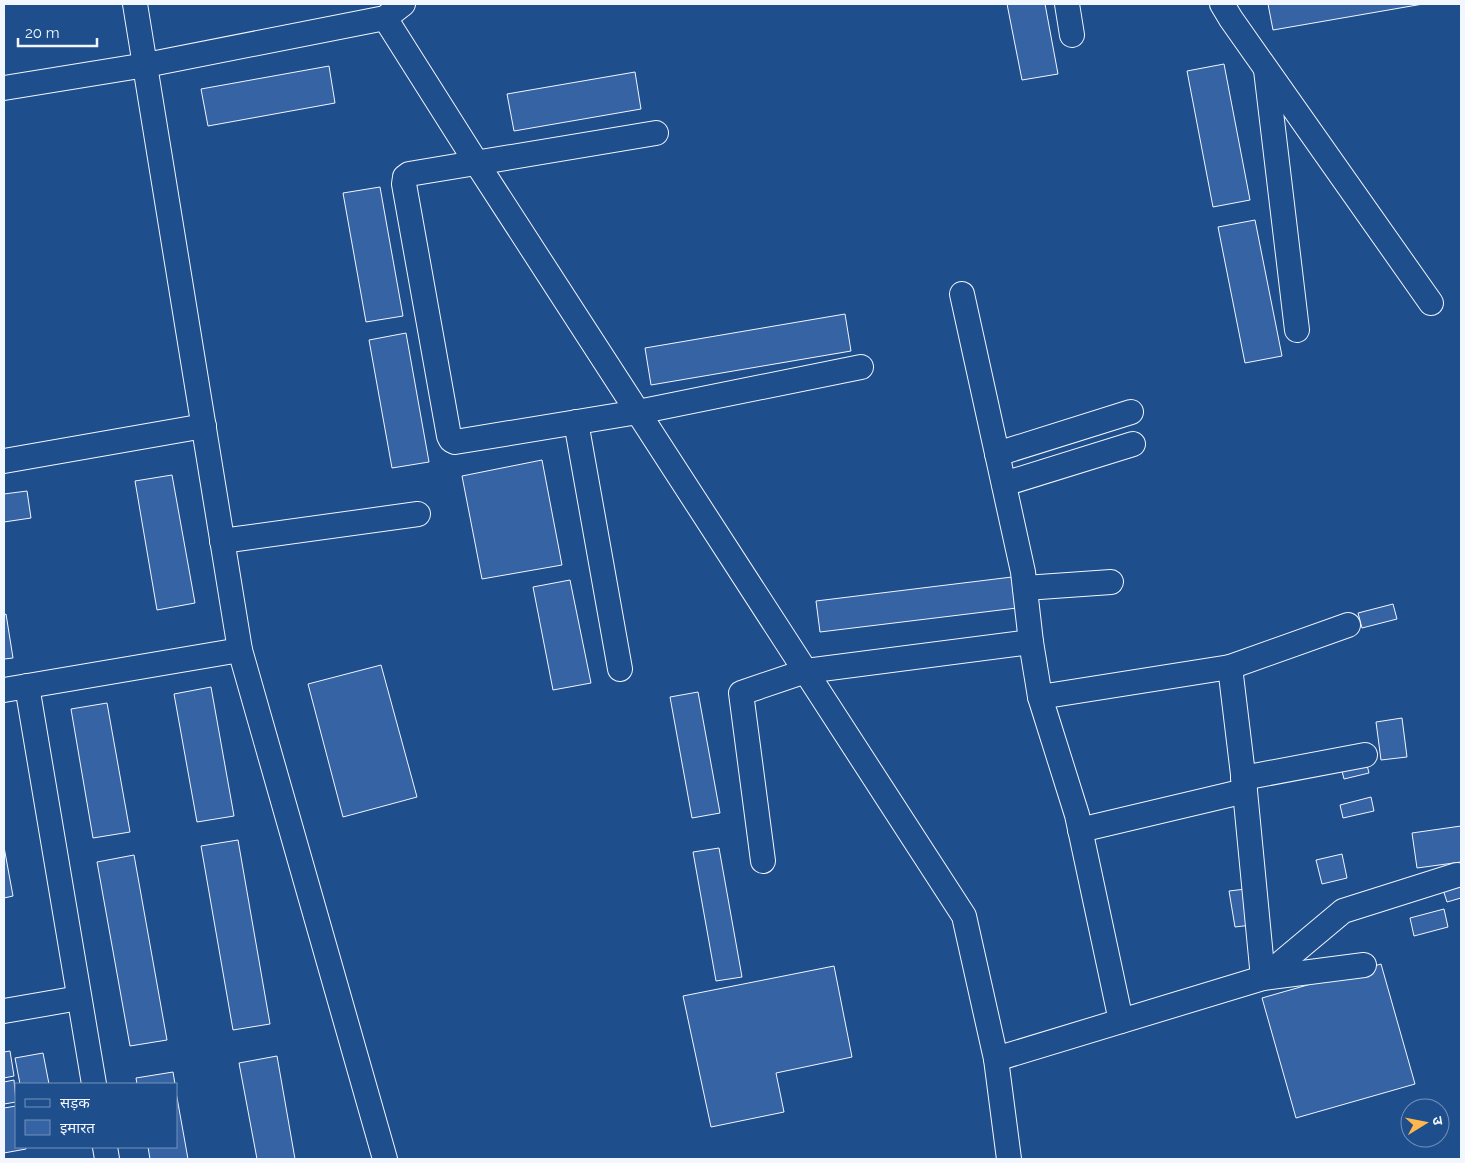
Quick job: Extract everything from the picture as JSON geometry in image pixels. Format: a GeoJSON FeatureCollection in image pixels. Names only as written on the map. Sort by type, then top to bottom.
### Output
{"type":"FeatureCollection","features":[{"type":"Feature","properties":{"kind":"street"},"geometry":{"type":"LineString","coordinates":[[135,4],[240,650],[385,1159]]}},
{"type":"Feature","properties":{"kind":"street"},"geometry":{"type":"LineString","coordinates":[[1068,4],[1072,35]]}},
{"type":"Feature","properties":{"kind":"street"},"geometry":{"type":"LineString","coordinates":[[1222,4],[1431,302]]}},
{"type":"Feature","properties":{"kind":"street"},"geometry":{"type":"LineString","coordinates":[[4,88],[146,65],[394,11],[476,162],[964,916],[996,1059],[1009,1159]]}},
{"type":"Feature","properties":{"kind":"street"},"geometry":{"type":"LineString","coordinates":[[1266,69],[1297,330]]}},
{"type":"Feature","properties":{"kind":"street"},"geometry":{"type":"LineString","coordinates":[[656,133],[476,162],[409,174],[404,177],[451,440],[455,442],[638,412],[861,367]]}},
{"type":"Feature","properties":{"kind":"street"},"geometry":{"type":"LineString","coordinates":[[962,294],[1023,572],[1031,642],[1040,697],[1077,815],[1121,1021]]}},
{"type":"Feature","properties":{"kind":"street"},"geometry":{"type":"LineString","coordinates":[[997,454],[1131,412]]}},
{"type":"Feature","properties":{"kind":"street"},"geometry":{"type":"LineString","coordinates":[[576,422],[620,669]]}},
{"type":"Feature","properties":{"kind":"street"},"geometry":{"type":"LineString","coordinates":[[4,461],[204,426]]}},
{"type":"Feature","properties":{"kind":"street"},"geometry":{"type":"LineString","coordinates":[[1004,484],[1133,444]]}},
{"type":"Feature","properties":{"kind":"street"},"geometry":{"type":"LineString","coordinates":[[222,541],[418,514]]}},
{"type":"Feature","properties":{"kind":"street"},"geometry":{"type":"LineString","coordinates":[[1024,588],[1111,582]]}},
{"type":"Feature","properties":{"kind":"street"},"geometry":{"type":"LineString","coordinates":[[1040,697],[1230,667],[1348,625]]}},
{"type":"Feature","properties":{"kind":"street"},"geometry":{"type":"LineString","coordinates":[[763,862],[741,694],[806,671],[1031,642]]}},
{"type":"Feature","properties":{"kind":"street"},"geometry":{"type":"LineString","coordinates":[[4,690],[240,650]]}},
{"type":"Feature","properties":{"kind":"street"},"geometry":{"type":"LineString","coordinates":[[1230,667],[1263,978]]}},
{"type":"Feature","properties":{"kind":"street"},"geometry":{"type":"LineString","coordinates":[[28,686],[94,1083]]}},
{"type":"Feature","properties":{"kind":"street"},"geometry":{"type":"LineString","coordinates":[[1080,830],[1244,785],[1365,755]]}},
{"type":"Feature","properties":{"kind":"street"},"geometry":{"type":"LineString","coordinates":[[1263,978],[1344,911],[1457,875]]}},
{"type":"Feature","properties":{"kind":"street"},"geometry":{"type":"LineString","coordinates":[[996,1059],[1263,978],[1364,965]]}},
{"type":"Feature","properties":{"kind":"street"},"geometry":{"type":"LineString","coordinates":[[4,1011],[79,998]]}},
{"type":"Feature","properties":{"kind":"building"},"geometry":{"type":"Polygon","coordinates":[[[1007,4],[1045,4],[1058,74],[1022,80],[1007,4]]]}},
{"type":"Feature","properties":{"kind":"building"},"geometry":{"type":"Polygon","coordinates":[[[1268,4],[1423,4],[1273,30],[1268,4]]]}},
{"type":"Feature","properties":{"kind":"building"},"geometry":{"type":"Polygon","coordinates":[[[1224,64],[1250,200],[1213,207],[1187,71],[1224,64]]]}},
{"type":"Feature","properties":{"kind":"building"},"geometry":{"type":"Polygon","coordinates":[[[329,66],[335,103],[208,126],[201,89],[329,66]]]}},
{"type":"Feature","properties":{"kind":"building"},"geometry":{"type":"Polygon","coordinates":[[[635,72],[641,109],[514,131],[507,94],[635,72]]]}},
{"type":"Feature","properties":{"kind":"building"},"geometry":{"type":"Polygon","coordinates":[[[380,187],[403,316],[366,322],[343,193],[380,187]]]}},
{"type":"Feature","properties":{"kind":"building"},"geometry":{"type":"Polygon","coordinates":[[[1255,220],[1282,356],[1245,363],[1218,227],[1255,220]]]}},
{"type":"Feature","properties":{"kind":"building"},"geometry":{"type":"Polygon","coordinates":[[[845,314],[851,351],[651,385],[645,348],[845,314]]]}},
{"type":"Feature","properties":{"kind":"building"},"geometry":{"type":"Polygon","coordinates":[[[406,333],[429,462],[392,468],[369,340],[406,333]]]}},
{"type":"Feature","properties":{"kind":"building"},"geometry":{"type":"Polygon","coordinates":[[[542,460],[562,565],[482,579],[462,476],[542,460]]]}},
{"type":"Feature","properties":{"kind":"building"},"geometry":{"type":"Polygon","coordinates":[[[172,475],[195,603],[157,610],[135,481],[172,475]]]}},
{"type":"Feature","properties":{"kind":"building"},"geometry":{"type":"Polygon","coordinates":[[[27,491],[31,518],[4,522],[4,494],[27,491]]]}},
{"type":"Feature","properties":{"kind":"building"},"geometry":{"type":"Polygon","coordinates":[[[1012,577],[1017,608],[820,632],[816,601],[1012,577]]]}},
{"type":"Feature","properties":{"kind":"building"},"geometry":{"type":"Polygon","coordinates":[[[570,580],[591,683],[553,690],[533,587],[570,580]]]}},
{"type":"Feature","properties":{"kind":"building"},"geometry":{"type":"Polygon","coordinates":[[[1393,604],[1397,619],[1362,628],[1358,613],[1393,604]]]}},
{"type":"Feature","properties":{"kind":"building"},"geometry":{"type":"Polygon","coordinates":[[[6,614],[13,658],[4,659],[4,615],[6,614]]]}},
{"type":"Feature","properties":{"kind":"building"},"geometry":{"type":"Polygon","coordinates":[[[381,665],[417,797],[343,817],[308,684],[381,665]]]}},
{"type":"Feature","properties":{"kind":"building"},"geometry":{"type":"Polygon","coordinates":[[[211,687],[234,816],[197,822],[174,694],[211,687]]]}},
{"type":"Feature","properties":{"kind":"building"},"geometry":{"type":"Polygon","coordinates":[[[698,692],[720,813],[692,818],[670,697],[698,692]]]}},
{"type":"Feature","properties":{"kind":"building"},"geometry":{"type":"Polygon","coordinates":[[[107,703],[130,832],[93,838],[71,709],[107,703]]]}},
{"type":"Feature","properties":{"kind":"building"},"geometry":{"type":"Polygon","coordinates":[[[1402,718],[1407,757],[1381,760],[1376,722],[1402,718]]]}},
{"type":"Feature","properties":{"kind":"building"},"geometry":{"type":"Polygon","coordinates":[[[1367,765],[1369,773],[1344,779],[1342,771],[1367,765]]]}},
{"type":"Feature","properties":{"kind":"building"},"geometry":{"type":"Polygon","coordinates":[[[1371,797],[1374,811],[1343,818],[1340,805],[1371,797]]]}},
{"type":"Feature","properties":{"kind":"building"},"geometry":{"type":"Polygon","coordinates":[[[1461,826],[1461,862],[1417,868],[1412,833],[1461,826]]]}},
{"type":"Feature","properties":{"kind":"building"},"geometry":{"type":"Polygon","coordinates":[[[238,840],[270,1024],[233,1030],[201,846],[238,840]]]}},
{"type":"Feature","properties":{"kind":"building"},"geometry":{"type":"Polygon","coordinates":[[[4,847],[13,896],[4,898],[4,847]]]}},
{"type":"Feature","properties":{"kind":"building"},"geometry":{"type":"Polygon","coordinates":[[[719,848],[742,977],[716,981],[693,852],[719,848]]]}},
{"type":"Feature","properties":{"kind":"building"},"geometry":{"type":"Polygon","coordinates":[[[1342,854],[1347,878],[1322,884],[1316,860],[1342,854]]]}},
{"type":"Feature","properties":{"kind":"building"},"geometry":{"type":"Polygon","coordinates":[[[134,855],[167,1040],[130,1046],[97,862],[134,855]]]}},
{"type":"Feature","properties":{"kind":"building"},"geometry":{"type":"Polygon","coordinates":[[[1461,877],[1461,898],[1447,902],[1441,883],[1461,877]]]}},
{"type":"Feature","properties":{"kind":"building"},"geometry":{"type":"Polygon","coordinates":[[[1246,889],[1252,925],[1235,927],[1229,891],[1246,889]]]}},
{"type":"Feature","properties":{"kind":"building"},"geometry":{"type":"Polygon","coordinates":[[[1444,909],[1448,927],[1414,936],[1410,918],[1444,909]]]}},
{"type":"Feature","properties":{"kind":"building"},"geometry":{"type":"Polygon","coordinates":[[[1381,964],[1415,1084],[1296,1118],[1262,998],[1381,964]]]}},
{"type":"Feature","properties":{"kind":"building"},"geometry":{"type":"Polygon","coordinates":[[[834,966],[852,1057],[776,1073],[784,1112],[711,1127],[683,996],[834,966]]]}},
{"type":"Feature","properties":{"kind":"building"},"geometry":{"type":"Polygon","coordinates":[[[10,1051],[14,1076],[4,1078],[4,1052],[10,1051]]]}},
{"type":"Feature","properties":{"kind":"building"},"geometry":{"type":"Polygon","coordinates":[[[43,1053],[49,1083],[20,1083],[15,1058],[43,1053]]]}},
{"type":"Feature","properties":{"kind":"building"},"geometry":{"type":"Polygon","coordinates":[[[277,1056],[295,1159],[257,1159],[239,1063],[277,1056]]]}},
{"type":"Feature","properties":{"kind":"building"},"geometry":{"type":"Polygon","coordinates":[[[173,1072],[175,1083],[137,1083],[136,1078],[173,1072]]]}},
{"type":"Feature","properties":{"kind":"building"},"geometry":{"type":"Polygon","coordinates":[[[14,1080],[15,1102],[4,1104],[4,1082],[14,1080]]]}},
{"type":"Feature","properties":{"kind":"building"},"geometry":{"type":"Polygon","coordinates":[[[178,1103],[188,1159],[150,1159],[148,1148],[178,1148],[178,1103]]]}},
{"type":"Feature","properties":{"kind":"building"},"geometry":{"type":"Polygon","coordinates":[[[15,1106],[15,1148],[26,1149],[4,1153],[4,1108],[15,1106]]]}}]}
